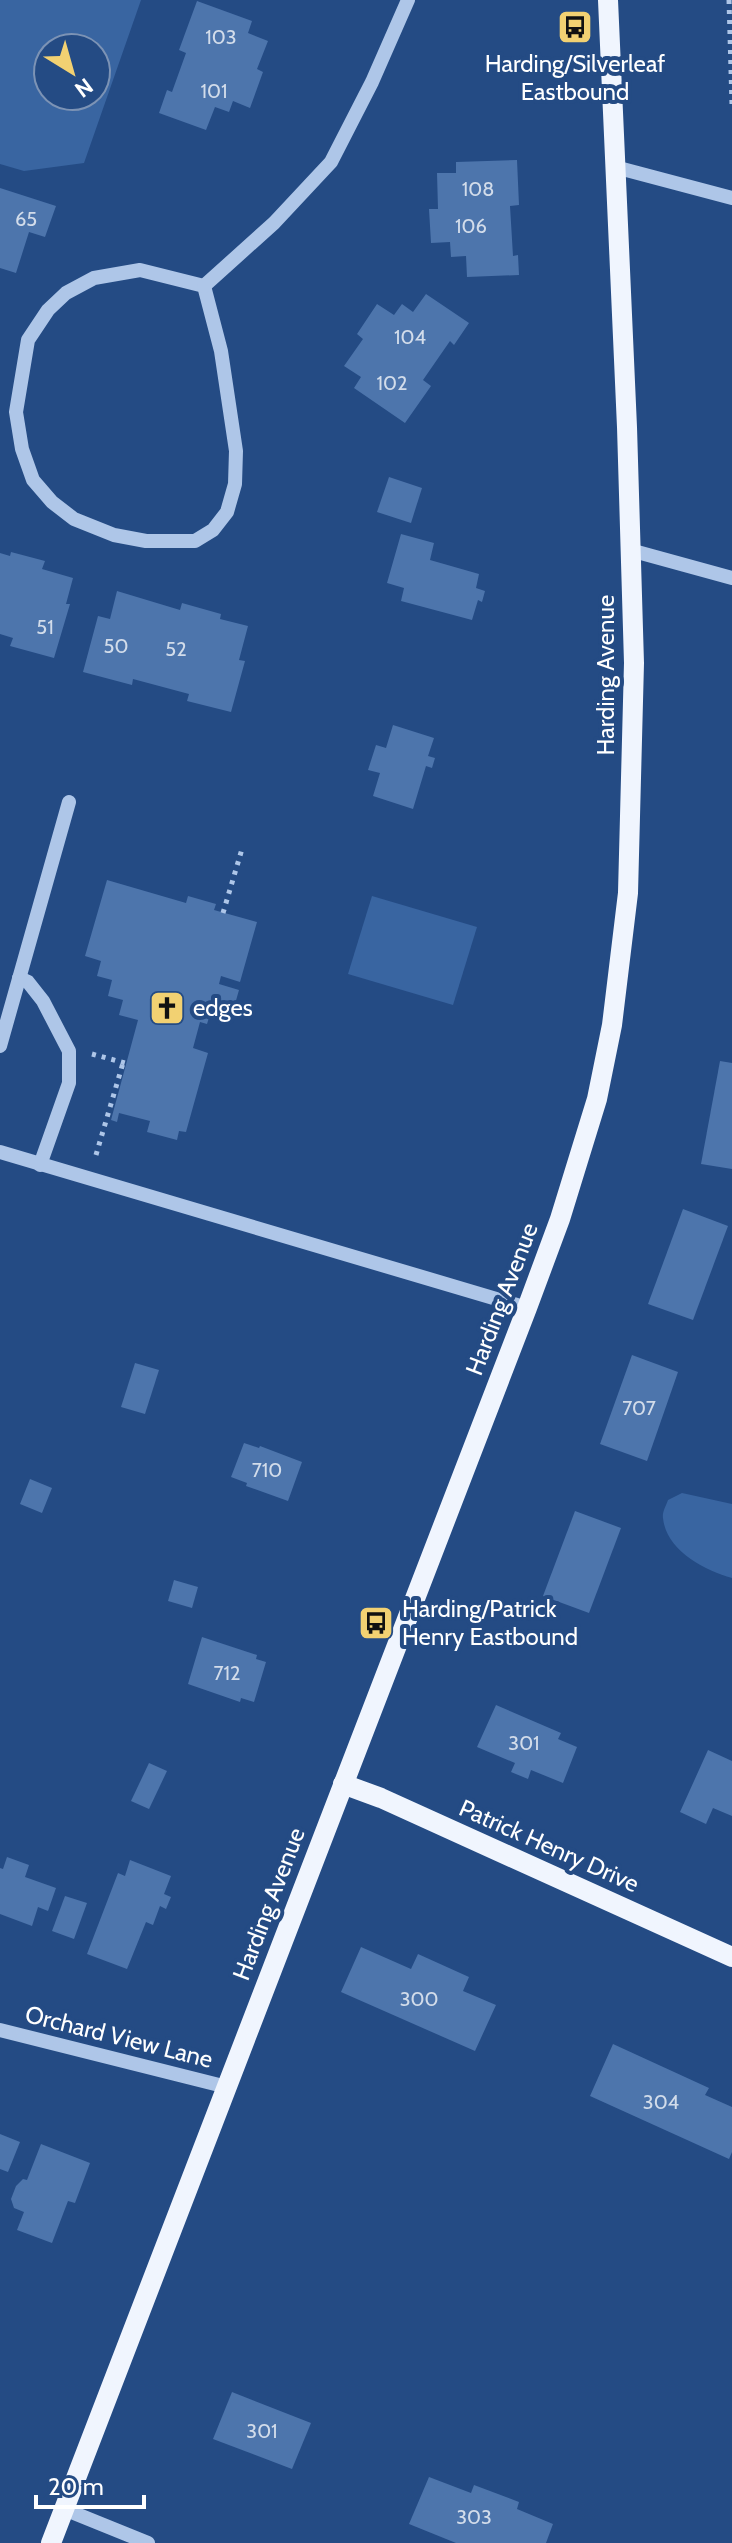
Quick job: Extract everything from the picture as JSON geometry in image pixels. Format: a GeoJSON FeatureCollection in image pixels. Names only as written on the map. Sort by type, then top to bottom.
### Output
{"type":"FeatureCollection","features":[{"type":"Feature","properties":{"kind":"main road","name":"Harding Avenue"},"geometry":{"type":"LineString","coordinates":[[51,2543],[527,1308],[583,1150],[597,1099],[612,1025],[628,893],[634,663],[608,0]]}},
{"type":"Feature","properties":{"kind":"main road","name":"Patrick Henry Drive"},"geometry":{"type":"LineString","coordinates":[[343,1784],[381,1798],[732,1957]]}},
{"type":"Feature","properties":{"kind":"street"},"geometry":{"type":"LineString","coordinates":[[204,286],[274,223],[331,162],[372,82],[408,0]]}},
{"type":"Feature","properties":{"kind":"street"},"geometry":{"type":"LineString","coordinates":[[615,167],[732,198]]}},
{"type":"Feature","properties":{"kind":"street"},"geometry":{"type":"LineString","coordinates":[[140,270],[204,286],[221,351],[236,451],[235,484],[227,512],[213,530],[195,541],[146,541],[114,535],[74,519],[52,502],[33,480],[22,449],[16,412],[28,340],[48,310],[66,293],[94,278],[140,270]]}},
{"type":"Feature","properties":{"kind":"street"},"geometry":{"type":"LineString","coordinates":[[630,550],[732,578]]}},
{"type":"Feature","properties":{"kind":"street"},"geometry":{"type":"LineString","coordinates":[[0,1046],[69,802]]}},
{"type":"Feature","properties":{"kind":"street"},"geometry":{"type":"LineString","coordinates":[[19,978],[28,982],[43,1001],[69,1051],[69,1083],[40,1165]]}},
{"type":"Feature","properties":{"kind":"street"},"geometry":{"type":"LineString","coordinates":[[0,1152],[527,1308]]}},
{"type":"Feature","properties":{"kind":"street","name":"Orchard View Lane"},"geometry":{"type":"LineString","coordinates":[[0,2030],[227,2087]]}},
{"type":"Feature","properties":{"kind":"street"},"geometry":{"type":"LineString","coordinates":[[64,2509],[148,2543]]}},
{"type":"Feature","properties":{"kind":"path"},"geometry":{"type":"LineString","coordinates":[[729,0],[732,105]]}},
{"type":"Feature","properties":{"kind":"path"},"geometry":{"type":"LineString","coordinates":[[223,913],[242,849]]}},
{"type":"Feature","properties":{"kind":"path"},"geometry":{"type":"LineString","coordinates":[[92,1054],[125,1063],[98,1151]]}},
{"type":"Feature","properties":{"kind":"shaded area"},"geometry":{"type":"Polygon","coordinates":[[[0,0],[141,0],[112,83],[112,32],[32,32],[32,112],[102,112],[84,163],[24,171],[0,164],[0,0]]]}},
{"type":"Feature","properties":{"kind":"shaded area"},"geometry":{"type":"Polygon","coordinates":[[[372,896],[477,927],[453,1005],[348,974],[372,896]]]}},
{"type":"Feature","properties":{"kind":"shaded area"},"geometry":{"type":"Polygon","coordinates":[[[682,1493],[732,1504],[732,1578],[699,1564],[671,1540],[663,1514],[668,1500],[682,1493]]]}},
{"type":"Feature","properties":{"kind":"building"},"geometry":{"type":"Polygon","coordinates":[[[197,1],[252,21],[248,33],[268,41],[257,69],[263,72],[250,108],[233,101],[229,112],[215,107],[206,130],[159,113],[167,90],[172,92],[186,53],[179,50],[197,1]]]}},
{"type":"Feature","properties":{"kind":"building"},"geometry":{"type":"Polygon","coordinates":[[[517,160],[519,205],[510,206],[513,256],[518,255],[519,275],[467,277],[466,256],[451,257],[450,242],[431,243],[429,209],[438,209],[437,173],[456,173],[456,162],[517,160]]]}},
{"type":"Feature","properties":{"kind":"building"},"geometry":{"type":"Polygon","coordinates":[[[0,188],[56,206],[45,237],[29,232],[16,273],[0,268],[0,188]]]}},
{"type":"Feature","properties":{"kind":"building"},"geometry":{"type":"Polygon","coordinates":[[[426,294],[469,323],[454,345],[450,341],[423,380],[431,386],[405,423],[354,388],[361,377],[344,366],[363,339],[357,334],[377,304],[394,315],[402,304],[413,312],[426,294]]]}},
{"type":"Feature","properties":{"kind":"building"},"geometry":{"type":"Polygon","coordinates":[[[389,477],[422,488],[411,523],[377,512],[389,477]]]}},
{"type":"Feature","properties":{"kind":"building"},"geometry":{"type":"Polygon","coordinates":[[[401,534],[434,543],[430,560],[479,574],[476,588],[485,591],[482,602],[478,600],[472,620],[401,601],[404,588],[387,583],[401,534]]]}},
{"type":"Feature","properties":{"kind":"building"},"geometry":{"type":"Polygon","coordinates":[[[11,552],[45,561],[42,569],[73,578],[66,604],[70,604],[54,658],[10,646],[13,638],[0,634],[0,553],[10,556],[11,552]]]}},
{"type":"Feature","properties":{"kind":"building"},"geometry":{"type":"Polygon","coordinates":[[[117,591],[180,610],[182,603],[221,614],[220,619],[248,626],[239,660],[245,661],[231,712],[187,701],[189,694],[133,679],[132,685],[83,672],[98,616],[110,619],[117,591]]]}},
{"type":"Feature","properties":{"kind":"building"},"geometry":{"type":"Polygon","coordinates":[[[393,725],[434,738],[428,756],[435,758],[432,768],[426,766],[413,809],[373,796],[380,773],[368,770],[376,745],[386,748],[393,725]]]}},
{"type":"Feature","properties":{"kind":"building","name":"edges"},"geometry":{"type":"Polygon","coordinates":[[[107,880],[186,903],[188,896],[216,904],[214,910],[257,922],[240,982],[221,976],[219,984],[239,990],[233,1011],[213,1005],[207,1024],[200,1022],[193,1048],[208,1053],[186,1132],[179,1131],[177,1140],[147,1132],[150,1121],[119,1113],[117,1122],[111,1120],[138,1020],[119,1015],[123,1000],[108,996],[112,980],[97,976],[101,961],[85,956],[107,880]]]}},
{"type":"Feature","properties":{"kind":"building"},"geometry":{"type":"Polygon","coordinates":[[[720,1061],[732,1063],[732,1169],[701,1164],[720,1061]]]}},
{"type":"Feature","properties":{"kind":"building"},"geometry":{"type":"Polygon","coordinates":[[[683,1209],[728,1226],[693,1320],[648,1304],[683,1209]]]}},
{"type":"Feature","properties":{"kind":"building"},"geometry":{"type":"Polygon","coordinates":[[[632,1355],[678,1372],[647,1461],[600,1444],[632,1355]]]}},
{"type":"Feature","properties":{"kind":"building"},"geometry":{"type":"Polygon","coordinates":[[[135,1363],[159,1370],[145,1414],[121,1407],[135,1363]]]}},
{"type":"Feature","properties":{"kind":"building"},"geometry":{"type":"Polygon","coordinates":[[[244,1443],[302,1462],[288,1501],[246,1486],[247,1483],[231,1477],[244,1443]]]}},
{"type":"Feature","properties":{"kind":"building"},"geometry":{"type":"Polygon","coordinates":[[[30,1479],[52,1488],[42,1513],[20,1504],[30,1479]]]}},
{"type":"Feature","properties":{"kind":"building"},"geometry":{"type":"Polygon","coordinates":[[[575,1511],[621,1528],[589,1613],[543,1596],[575,1511]]]}},
{"type":"Feature","properties":{"kind":"building"},"geometry":{"type":"Polygon","coordinates":[[[174,1580],[198,1587],[192,1608],[168,1601],[174,1580]]]}},
{"type":"Feature","properties":{"kind":"building"},"geometry":{"type":"Polygon","coordinates":[[[202,1637],[257,1655],[256,1659],[266,1662],[254,1702],[241,1698],[240,1702],[188,1684],[202,1637]]]}},
{"type":"Feature","properties":{"kind":"building"},"geometry":{"type":"Polygon","coordinates":[[[496,1705],[561,1733],[558,1739],[577,1747],[563,1783],[531,1770],[528,1779],[511,1772],[515,1763],[477,1747],[496,1705]]]}},
{"type":"Feature","properties":{"kind":"building"},"geometry":{"type":"Polygon","coordinates":[[[708,1750],[732,1761],[732,1816],[713,1808],[706,1824],[680,1812],[708,1750]]]}},
{"type":"Feature","properties":{"kind":"building"},"geometry":{"type":"Polygon","coordinates":[[[149,1763],[167,1771],[149,1809],[131,1801],[149,1763]]]}},
{"type":"Feature","properties":{"kind":"building"},"geometry":{"type":"Polygon","coordinates":[[[7,1857],[29,1865],[25,1877],[56,1888],[48,1911],[38,1907],[32,1926],[0,1914],[0,1868],[3,1869],[7,1857]]]}},
{"type":"Feature","properties":{"kind":"building"},"geometry":{"type":"Polygon","coordinates":[[[130,1860],[171,1876],[164,1894],[171,1897],[166,1909],[160,1906],[153,1925],[146,1922],[127,1969],[87,1954],[118,1873],[125,1876],[130,1860]]]}},
{"type":"Feature","properties":{"kind":"building"},"geometry":{"type":"Polygon","coordinates":[[[65,1896],[87,1903],[74,1939],[52,1931],[65,1896]]]}},
{"type":"Feature","properties":{"kind":"building"},"geometry":{"type":"Polygon","coordinates":[[[361,1947],[411,1969],[418,1954],[469,1977],[463,1991],[496,2005],[475,2051],[341,1992],[361,1947]]]}},
{"type":"Feature","properties":{"kind":"building"},"geometry":{"type":"Polygon","coordinates":[[[613,2044],[709,2088],[705,2095],[732,2107],[732,2152],[729,2159],[590,2096],[613,2044]]]}},
{"type":"Feature","properties":{"kind":"building"},"geometry":{"type":"Polygon","coordinates":[[[0,2134],[20,2142],[8,2172],[0,2169],[0,2134]]]}},
{"type":"Feature","properties":{"kind":"building"},"geometry":{"type":"Polygon","coordinates":[[[41,2144],[90,2163],[75,2203],[68,2201],[52,2243],[17,2230],[24,2212],[14,2208],[11,2199],[16,2186],[23,2179],[27,2180],[41,2144]]]}},
{"type":"Feature","properties":{"kind":"building"},"geometry":{"type":"Polygon","coordinates":[[[232,2392],[311,2423],[292,2469],[213,2439],[232,2392]]]}},
{"type":"Feature","properties":{"kind":"building"},"geometry":{"type":"Polygon","coordinates":[[[429,2477],[471,2493],[474,2485],[519,2502],[517,2509],[553,2524],[546,2543],[456,2543],[409,2524],[429,2477]]]}},
{"type":"Feature","properties":{"kind":"place","name":"Harding/Silverleaf Eastbound"},"geometry":{"type":"Point","coordinates":[575,27]}},
{"type":"Feature","properties":{"kind":"place","name":"edges"},"geometry":{"type":"Point","coordinates":[167,1008]}},
{"type":"Feature","properties":{"kind":"place","name":"Harding/Patrick Henry Eastbound"},"geometry":{"type":"Point","coordinates":[376,1623]}}]}
